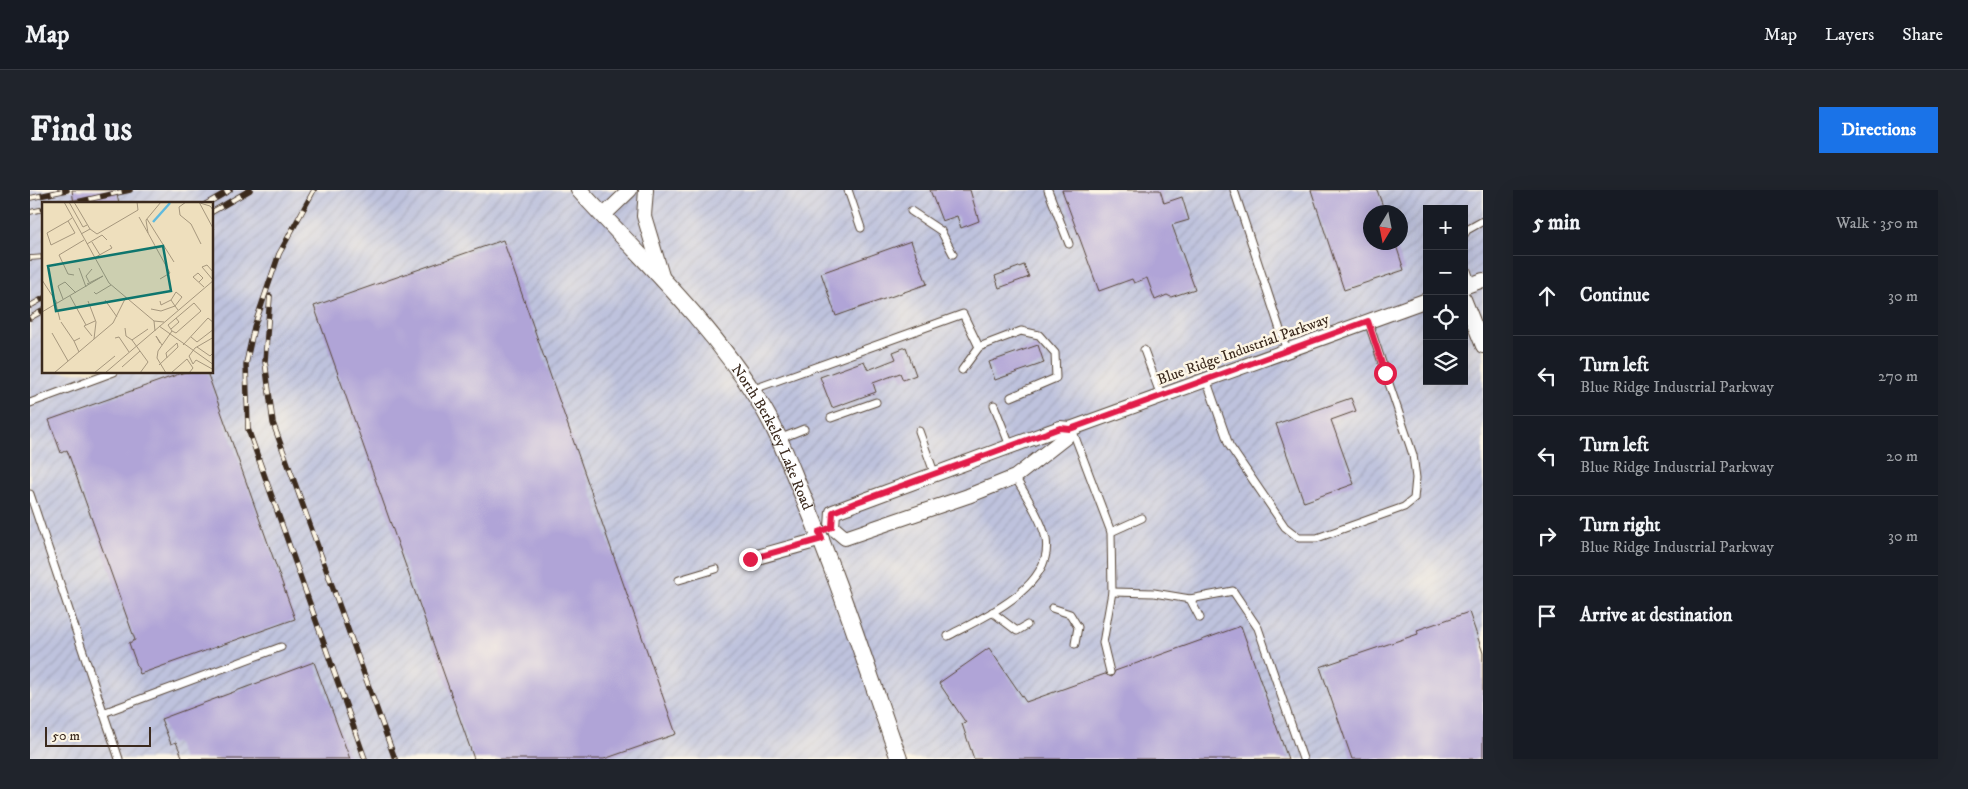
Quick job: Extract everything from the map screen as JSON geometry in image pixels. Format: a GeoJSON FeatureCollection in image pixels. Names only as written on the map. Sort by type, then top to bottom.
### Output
{"type":"FeatureCollection","features":[{"type":"Feature","properties":{"kind":"street","name":"North Berkeley Lake Road"},"geometry":{"type":"LineString","coordinates":[[579,190],[602,216],[662,276],[726,353],[751,390],[779,439],[824,533],[899,759]]}},
{"type":"Feature","properties":{"kind":"street"},"geometry":{"type":"LineString","coordinates":[[602,216],[630,190]]}},
{"type":"Feature","properties":{"kind":"street"},"geometry":{"type":"LineString","coordinates":[[646,190],[644,216],[662,276]]}},
{"type":"Feature","properties":{"kind":"street","name":"Blue Ridge Industrial Parkway"},"geometry":{"type":"LineString","coordinates":[[1071,429],[1066,437],[1015,477],[968,496],[845,538],[824,533],[833,512],[1060,428],[1071,429],[1368,321],[1423,305]]}},
{"type":"Feature","properties":{"kind":"street"},"geometry":{"type":"LineString","coordinates":[[1468,309],[1483,346]]}},
{"type":"Feature","properties":{"kind":"street"},"geometry":{"type":"LineString","coordinates":[[750,559],[824,533]]}},
{"type":"Feature","properties":{"kind":"lane"},"geometry":{"type":"LineString","coordinates":[[848,190],[861,228]]}},
{"type":"Feature","properties":{"kind":"lane"},"geometry":{"type":"LineString","coordinates":[[1048,190],[1069,244]]}},
{"type":"Feature","properties":{"kind":"lane"},"geometry":{"type":"LineString","coordinates":[[1234,190],[1287,350]]}},
{"type":"Feature","properties":{"kind":"lane"},"geometry":{"type":"LineString","coordinates":[[911,212],[941,231],[953,254]]}},
{"type":"Feature","properties":{"kind":"lane"},"geometry":{"type":"LineString","coordinates":[[1468,229],[1483,221]]}},
{"type":"Feature","properties":{"kind":"lane"},"geometry":{"type":"LineString","coordinates":[[1468,272],[1473,284]]}},
{"type":"Feature","properties":{"kind":"lane"},"geometry":{"type":"LineString","coordinates":[[751,390],[963,314],[979,347]]}},
{"type":"Feature","properties":{"kind":"lane"},"geometry":{"type":"LineString","coordinates":[[1206,380],[1230,445],[1285,527],[1299,538],[1317,538],[1404,507],[1414,499],[1416,478],[1413,455],[1368,321]]}},
{"type":"Feature","properties":{"kind":"lane"},"geometry":{"type":"LineString","coordinates":[[962,370],[979,347],[1021,331],[1039,335],[1055,353],[1056,378],[1011,397]]}},
{"type":"Feature","properties":{"kind":"lane"},"geometry":{"type":"LineString","coordinates":[[1144,350],[1161,396]]}},
{"type":"Feature","properties":{"kind":"lane"},"geometry":{"type":"LineString","coordinates":[[30,403],[109,374]]}},
{"type":"Feature","properties":{"kind":"lane"},"geometry":{"type":"LineString","coordinates":[[832,418],[876,402]]}},
{"type":"Feature","properties":{"kind":"lane"},"geometry":{"type":"LineString","coordinates":[[994,405],[1010,446]]}},
{"type":"Feature","properties":{"kind":"lane"},"geometry":{"type":"LineString","coordinates":[[779,439],[804,429]]}},
{"type":"Feature","properties":{"kind":"lane"},"geometry":{"type":"LineString","coordinates":[[1071,429],[1111,532],[1112,592],[1102,643],[1110,672]]}},
{"type":"Feature","properties":{"kind":"lane"},"geometry":{"type":"LineString","coordinates":[[919,431],[935,475]]}},
{"type":"Feature","properties":{"kind":"lane"},"geometry":{"type":"LineString","coordinates":[[948,636],[992,612],[1032,584],[1043,565],[1046,540],[1015,477]]}},
{"type":"Feature","properties":{"kind":"lane"},"geometry":{"type":"LineString","coordinates":[[30,494],[119,759]]}},
{"type":"Feature","properties":{"kind":"lane"},"geometry":{"type":"LineString","coordinates":[[1111,532],[1142,518]]}},
{"type":"Feature","properties":{"kind":"lane"},"geometry":{"type":"LineString","coordinates":[[678,580],[716,569]]}},
{"type":"Feature","properties":{"kind":"lane"},"geometry":{"type":"LineString","coordinates":[[1112,592],[1154,593],[1190,599],[1233,591],[1258,628],[1303,759]]}},
{"type":"Feature","properties":{"kind":"lane"},"geometry":{"type":"LineString","coordinates":[[1190,599],[1200,618]]}},
{"type":"Feature","properties":{"kind":"lane"},"geometry":{"type":"LineString","coordinates":[[1052,608],[1070,614],[1078,628],[1075,644]]}},
{"type":"Feature","properties":{"kind":"lane"},"geometry":{"type":"LineString","coordinates":[[992,612],[1017,631],[1027,625]]}},
{"type":"Feature","properties":{"kind":"lane"},"geometry":{"type":"LineString","coordinates":[[103,713],[281,647]]}},
{"type":"Feature","properties":{"kind":"shaded area"},"geometry":{"type":"Polygon","coordinates":[[[30,190],[1483,190],[1483,759],[30,759],[30,190]]]}},
{"type":"Feature","properties":{"kind":"building"},"geometry":{"type":"Polygon","coordinates":[[[72,190],[116,190],[119,202],[74,202],[72,190]]]}},
{"type":"Feature","properties":{"kind":"building"},"geometry":{"type":"Polygon","coordinates":[[[930,190],[970,190],[979,221],[961,228],[957,216],[942,221],[930,190]]]}},
{"type":"Feature","properties":{"kind":"building"},"geometry":{"type":"Polygon","coordinates":[[[1062,190],[1160,190],[1164,203],[1182,197],[1189,220],[1172,225],[1195,289],[1171,297],[1167,295],[1155,300],[1147,278],[1134,283],[1132,279],[1099,291],[1062,190]]]}},
{"type":"Feature","properties":{"kind":"building"},"geometry":{"type":"Polygon","coordinates":[[[1311,190],[1377,190],[1382,205],[1363,205],[1363,250],[1398,250],[1404,270],[1344,290],[1311,190]]]}},
{"type":"Feature","properties":{"kind":"building"},"geometry":{"type":"Polygon","coordinates":[[[503,240],[676,734],[604,759],[474,759],[314,306],[503,240]]]}},
{"type":"Feature","properties":{"kind":"building"},"geometry":{"type":"Polygon","coordinates":[[[911,241],[927,284],[836,316],[821,273],[911,241]]]}},
{"type":"Feature","properties":{"kind":"building"},"geometry":{"type":"Polygon","coordinates":[[[1024,265],[1029,277],[999,288],[995,276],[1024,265]]]}},
{"type":"Feature","properties":{"kind":"building"},"geometry":{"type":"Polygon","coordinates":[[[1038,345],[1044,363],[995,380],[989,362],[1038,345]]]}},
{"type":"Feature","properties":{"kind":"building"},"geometry":{"type":"Polygon","coordinates":[[[906,347],[916,375],[903,380],[900,373],[873,383],[876,392],[832,408],[820,377],[864,361],[868,370],[896,359],[893,352],[906,347]]]}},
{"type":"Feature","properties":{"kind":"building"},"geometry":{"type":"Polygon","coordinates":[[[179,374],[208,374],[295,619],[140,674],[129,643],[135,640],[67,450],[61,453],[49,420],[179,374]]]}},
{"type":"Feature","properties":{"kind":"building"},"geometry":{"type":"Polygon","coordinates":[[[1351,398],[1356,411],[1331,420],[1354,484],[1304,502],[1276,424],[1351,398]]]}},
{"type":"Feature","properties":{"kind":"building"},"geometry":{"type":"Polygon","coordinates":[[[1469,612],[1483,653],[1483,759],[1352,759],[1320,667],[1418,634],[1417,630],[1469,612]]]}},
{"type":"Feature","properties":{"kind":"building"},"geometry":{"type":"Polygon","coordinates":[[[1241,626],[1288,759],[974,759],[962,724],[966,723],[939,683],[989,648],[1026,702],[1105,674],[1112,677],[1115,671],[1241,626]]]}},
{"type":"Feature","properties":{"kind":"building"},"geometry":{"type":"Polygon","coordinates":[[[314,662],[350,759],[183,759],[176,742],[171,744],[161,719],[314,662]]]}},
{"type":"Feature","properties":{"kind":"railway"},"geometry":{"type":"LineString","coordinates":[[30,198],[67,190]]}},
{"type":"Feature","properties":{"kind":"railway"},"geometry":{"type":"LineString","coordinates":[[77,202],[130,190]]}},
{"type":"Feature","properties":{"kind":"railway"},"geometry":{"type":"LineString","coordinates":[[209,202],[230,190]]}},
{"type":"Feature","properties":{"kind":"railway"},"geometry":{"type":"LineString","coordinates":[[214,211],[250,190]]}},
{"type":"Feature","properties":{"kind":"railway"},"geometry":{"type":"LineString","coordinates":[[314,190],[279,254],[254,327],[246,364],[248,429],[365,759]]}},
{"type":"Feature","properties":{"kind":"railway"},"geometry":{"type":"LineString","coordinates":[[30,212],[42,209]]}},
{"type":"Feature","properties":{"kind":"railway"},"geometry":{"type":"LineString","coordinates":[[30,258],[42,257]]}},
{"type":"Feature","properties":{"kind":"railway"},"geometry":{"type":"LineString","coordinates":[[270,296],[265,361],[273,423],[395,759]]}},
{"type":"Feature","properties":{"kind":"railway"},"geometry":{"type":"LineString","coordinates":[[30,306],[42,299]]}},
{"type":"Feature","properties":{"kind":"railway"},"geometry":{"type":"LineString","coordinates":[[30,318],[42,311]]}},
{"type":"Feature","properties":{"kind":"route"},"geometry":{"type":"LineString","coordinates":[[750,559],[822,539],[819,532],[832,527],[833,512],[857,502],[1060,428],[1070,429],[1368,321],[1385,373]]}}]}
